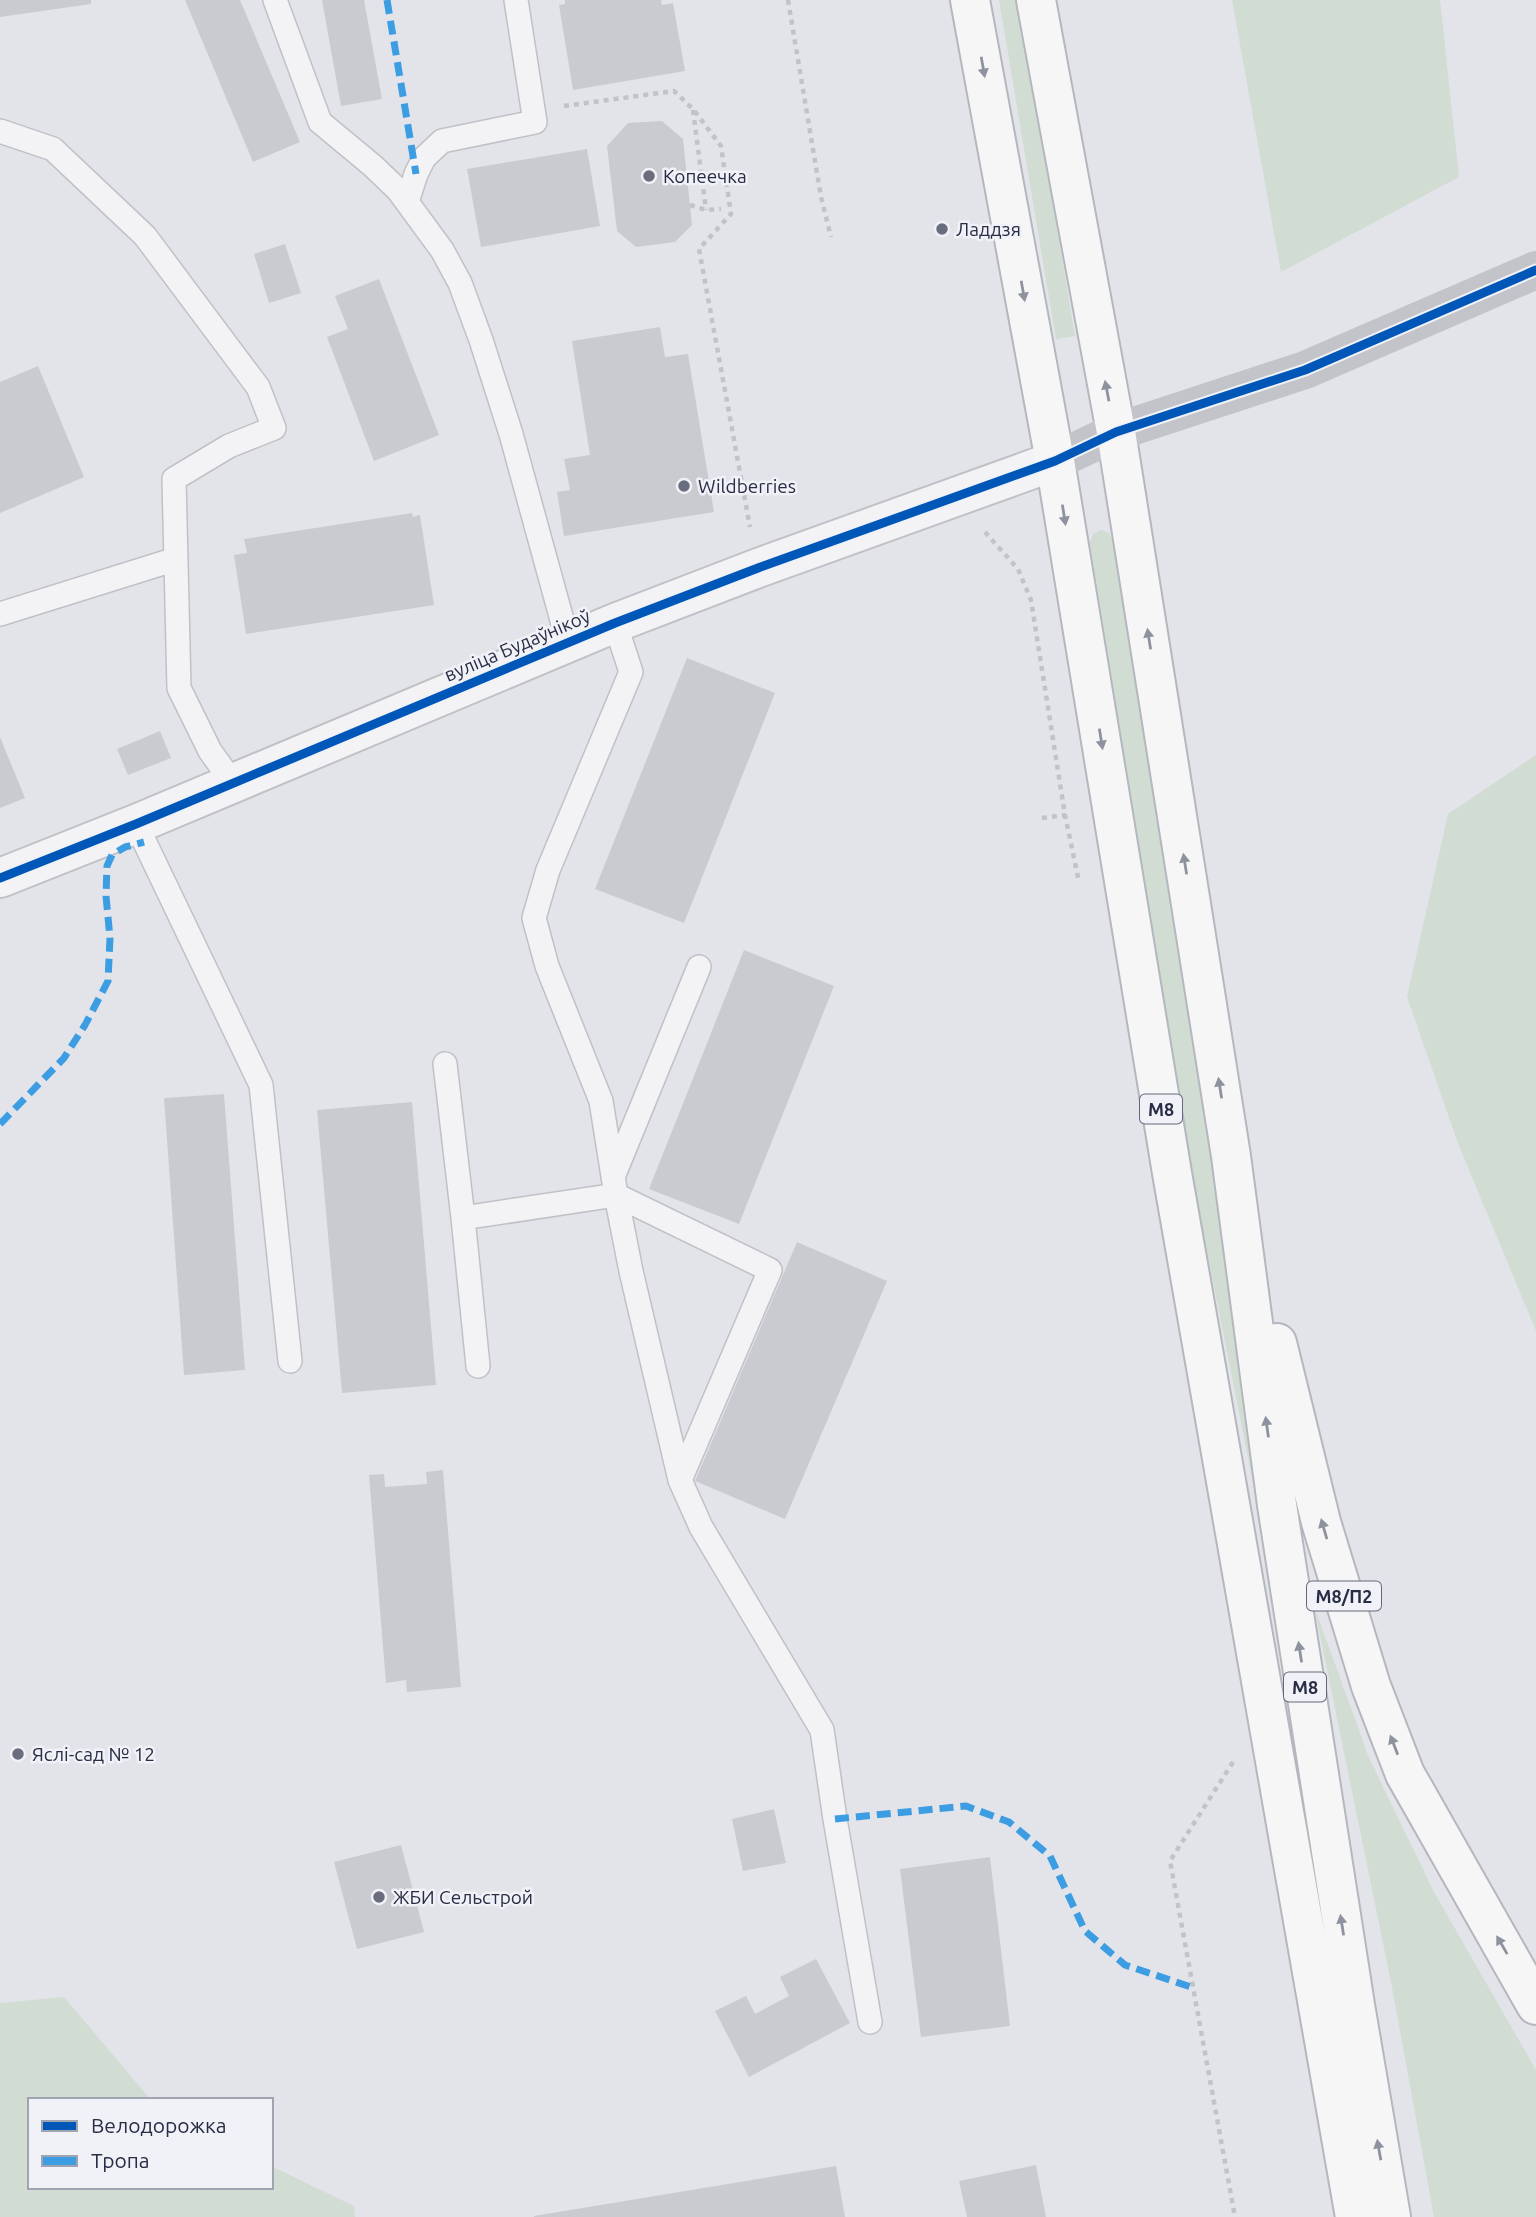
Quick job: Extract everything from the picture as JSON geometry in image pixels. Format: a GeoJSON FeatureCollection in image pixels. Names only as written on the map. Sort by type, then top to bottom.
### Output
{"type":"FeatureCollection","features":[{"type":"Feature","properties":{"kind":"highway","name":"М8"},"geometry":{"type":"LineString","coordinates":[[970,0],[1055,461],[1172,1173],[1356,2217]]}},
{"type":"Feature","properties":{"kind":"highway","name":"М8"},"geometry":{"type":"LineString","coordinates":[[1036,0],[1116,432],[1231,1156],[1277,1505],[1355,2006],[1391,2217]]}},
{"type":"Feature","properties":{"kind":"highway","name":"М8/П2"},"geometry":{"type":"LineString","coordinates":[[1231,1156],[1321,1522],[1371,1686],[1405,1774],[1536,2005]]}},
{"type":"Feature","properties":{"kind":"street"},"geometry":{"type":"LineString","coordinates":[[1055,461],[1116,432],[1305,370],[1536,270]]}},
{"type":"Feature","properties":{"kind":"street","name":"вуліца Будаўнікоў"},"geometry":{"type":"LineString","coordinates":[[0,878],[136,824],[615,623],[758,568],[1055,461]]}},
{"type":"Feature","properties":{"kind":"lane"},"geometry":{"type":"LineString","coordinates":[[275,0],[320,122],[373,166],[407,202],[442,250],[454,272],[477,329],[511,434],[568,642]]}},
{"type":"Feature","properties":{"kind":"lane"},"geometry":{"type":"LineString","coordinates":[[407,202],[424,158],[442,141],[535,122],[516,0]]}},
{"type":"Feature","properties":{"kind":"lane"},"geometry":{"type":"LineString","coordinates":[[0,131],[53,149],[145,236],[258,387],[274,428],[229,446],[174,479],[179,688],[210,751],[233,783]]}},
{"type":"Feature","properties":{"kind":"lane"},"geometry":{"type":"LineString","coordinates":[[0,614],[176,559]]}},
{"type":"Feature","properties":{"kind":"lane"},"geometry":{"type":"LineString","coordinates":[[615,623],[631,672],[548,870],[534,918],[547,966],[601,1101],[614,1186],[680,1480],[701,1527],[822,1730],[870,2022]]}},
{"type":"Feature","properties":{"kind":"lane"},"geometry":{"type":"LineString","coordinates":[[136,824],[261,1084],[290,1361]]}},
{"type":"Feature","properties":{"kind":"lane"},"geometry":{"type":"LineString","coordinates":[[614,1186],[699,967]]}},
{"type":"Feature","properties":{"kind":"lane"},"geometry":{"type":"LineString","coordinates":[[446,1064],[478,1366]]}},
{"type":"Feature","properties":{"kind":"lane"},"geometry":{"type":"LineString","coordinates":[[463,1218],[614,1186],[771,1270],[680,1480]]}},
{"type":"Feature","properties":{"kind":"path"},"geometry":{"type":"LineString","coordinates":[[788,0],[821,197],[831,237]]}},
{"type":"Feature","properties":{"kind":"path"},"geometry":{"type":"LineString","coordinates":[[556,107],[674,91],[693,109],[722,146],[731,214],[699,249],[758,568]]}},
{"type":"Feature","properties":{"kind":"path"},"geometry":{"type":"LineString","coordinates":[[693,109],[706,210]]}},
{"type":"Feature","properties":{"kind":"path"},"geometry":{"type":"LineString","coordinates":[[690,205],[706,210],[722,209]]}},
{"type":"Feature","properties":{"kind":"path"},"geometry":{"type":"LineString","coordinates":[[955,497],[1018,569],[1031,600],[1065,815],[1080,888]]}},
{"type":"Feature","properties":{"kind":"path"},"geometry":{"type":"LineString","coordinates":[[1235,2217],[1170,1861],[1240,1751]]}},
{"type":"Feature","properties":{"kind":"shaded area"},"geometry":{"type":"Polygon","coordinates":[[[999,0],[1019,0],[1075,336],[1056,339],[999,0]]]}},
{"type":"Feature","properties":{"kind":"shaded area"},"geometry":{"type":"Polygon","coordinates":[[[1232,0],[1440,0],[1459,177],[1281,272],[1232,0]]]}},
{"type":"Feature","properties":{"kind":"shaded area"},"geometry":{"type":"Polygon","coordinates":[[[1101,530],[1109,533],[1113,541],[1217,1184],[1267,1553],[1194,1186],[1090,543],[1093,534],[1101,530]]]}},
{"type":"Feature","properties":{"kind":"shaded area"},"geometry":{"type":"Polygon","coordinates":[[[1536,755],[1536,1331],[1459,1146],[1407,997],[1448,814],[1536,755]]]}},
{"type":"Feature","properties":{"kind":"shaded area"},"geometry":{"type":"Polygon","coordinates":[[[1314,1606],[1369,1758],[1434,1892],[1536,2070],[1536,2217],[1434,2217],[1391,1982],[1314,1606]]]}},
{"type":"Feature","properties":{"kind":"shaded area"},"geometry":{"type":"Polygon","coordinates":[[[64,1997],[149,2098],[28,2098],[28,2189],[273,2189],[273,2167],[354,2206],[355,2217],[0,2217],[0,2003],[64,1997]]]}},
{"type":"Feature","properties":{"kind":"building"},"geometry":{"type":"Polygon","coordinates":[[[0,0],[91,0],[91,4],[0,17],[0,0]]]}},
{"type":"Feature","properties":{"kind":"building"},"geometry":{"type":"Polygon","coordinates":[[[185,0],[240,0],[300,142],[253,162],[185,0]]]}},
{"type":"Feature","properties":{"kind":"building"},"geometry":{"type":"Polygon","coordinates":[[[322,0],[364,0],[382,99],[341,106],[322,0]]]}},
{"type":"Feature","properties":{"kind":"building"},"geometry":{"type":"Polygon","coordinates":[[[565,0],[661,0],[662,5],[673,3],[685,71],[573,90],[559,5],[565,4],[565,0]]]}},
{"type":"Feature","properties":{"kind":"building","name":"Копеечка"},"geometry":{"type":"Polygon","coordinates":[[[662,121],[683,139],[692,225],[675,242],[636,247],[617,231],[607,146],[628,123],[662,121]]]}},
{"type":"Feature","properties":{"kind":"building"},"geometry":{"type":"Polygon","coordinates":[[[587,149],[600,226],[481,247],[467,169],[587,149]]]}},
{"type":"Feature","properties":{"kind":"building"},"geometry":{"type":"Polygon","coordinates":[[[285,244],[301,293],[269,303],[254,254],[285,244]]]}},
{"type":"Feature","properties":{"kind":"building"},"geometry":{"type":"Polygon","coordinates":[[[379,279],[439,435],[374,461],[327,337],[348,329],[335,296],[379,279]]]}},
{"type":"Feature","properties":{"kind":"building"},"geometry":{"type":"Polygon","coordinates":[[[660,327],[665,357],[688,354],[714,512],[564,536],[557,492],[570,490],[564,459],[590,455],[572,341],[660,327]]]}},
{"type":"Feature","properties":{"kind":"building"},"geometry":{"type":"Polygon","coordinates":[[[38,366],[84,477],[0,513],[0,382],[38,366]]]}},
{"type":"Feature","properties":{"kind":"building"},"geometry":{"type":"Polygon","coordinates":[[[412,513],[413,517],[420,515],[434,605],[246,634],[234,555],[247,553],[244,539],[412,513]]]}},
{"type":"Feature","properties":{"kind":"building"},"geometry":{"type":"Polygon","coordinates":[[[687,658],[775,693],[684,923],[595,889],[687,658]]]}},
{"type":"Feature","properties":{"kind":"building"},"geometry":{"type":"Polygon","coordinates":[[[160,731],[171,758],[128,775],[117,749],[160,731]]]}},
{"type":"Feature","properties":{"kind":"building"},"geometry":{"type":"Polygon","coordinates":[[[0,737],[25,798],[0,808],[0,737]]]}},
{"type":"Feature","properties":{"kind":"building"},"geometry":{"type":"Polygon","coordinates":[[[744,950],[834,986],[739,1224],[649,1189],[744,950]]]}},
{"type":"Feature","properties":{"kind":"building"},"geometry":{"type":"Polygon","coordinates":[[[224,1094],[245,1370],[184,1375],[164,1098],[224,1094]]]}},
{"type":"Feature","properties":{"kind":"building"},"geometry":{"type":"Polygon","coordinates":[[[412,1102],[436,1385],[342,1393],[317,1110],[412,1102]]]}},
{"type":"Feature","properties":{"kind":"building"},"geometry":{"type":"Polygon","coordinates":[[[797,1242],[887,1281],[785,1519],[695,1481],[797,1242]]]}},
{"type":"Feature","properties":{"kind":"building"},"geometry":{"type":"Polygon","coordinates":[[[443,1470],[461,1687],[407,1692],[406,1680],[386,1683],[369,1475],[384,1474],[385,1487],[427,1484],[426,1472],[443,1470]]]}},
{"type":"Feature","properties":{"kind":"building"},"geometry":{"type":"Polygon","coordinates":[[[774,1809],[786,1863],[743,1871],[732,1819],[774,1809]]]}},
{"type":"Feature","properties":{"kind":"building","name":"ЖБИ Сельстрой"},"geometry":{"type":"Polygon","coordinates":[[[401,1845],[424,1932],[357,1949],[334,1862],[401,1845]]]}},
{"type":"Feature","properties":{"kind":"building"},"geometry":{"type":"Polygon","coordinates":[[[990,1857],[1010,2026],[921,2037],[900,1869],[990,1857]]]}},
{"type":"Feature","properties":{"kind":"building"},"geometry":{"type":"Polygon","coordinates":[[[816,1959],[850,2023],[749,2077],[715,2011],[746,1996],[755,2014],[789,1996],[780,1977],[816,1959]]]}},
{"type":"Feature","properties":{"kind":"building"},"geometry":{"type":"Polygon","coordinates":[[[1036,2165],[1046,2217],[967,2217],[959,2181],[1036,2165]]]}},
{"type":"Feature","properties":{"kind":"building"},"geometry":{"type":"Polygon","coordinates":[[[836,2166],[845,2217],[534,2217],[534,2216],[836,2166]]]}},
{"type":"Feature","properties":{"kind":"marked path"},"geometry":{"type":"LineString","coordinates":[[387,0],[416,174]]}},
{"type":"Feature","properties":{"kind":"marked path"},"geometry":{"type":"LineString","coordinates":[[0,1124],[64,1058],[108,981],[110,938],[106,896],[107,866],[112,855],[125,847],[144,842]]}},
{"type":"Feature","properties":{"kind":"marked path"},"geometry":{"type":"LineString","coordinates":[[835,1819],[966,1806],[1009,1822],[1050,1856],[1085,1931],[1125,1965],[1194,1988]]}},
{"type":"Feature","properties":{"kind":"cycle path"},"geometry":{"type":"LineString","coordinates":[[0,878],[136,824],[615,623],[758,568],[1055,461],[1116,432],[1305,370],[1536,270]]}},
{"type":"Feature","properties":{"kind":"place","name":"Копеечка"},"geometry":{"type":"Point","coordinates":[649,176]}},
{"type":"Feature","properties":{"kind":"place","name":"Ладдзя"},"geometry":{"type":"Point","coordinates":[942,229]}},
{"type":"Feature","properties":{"kind":"place","name":"Wildberries"},"geometry":{"type":"Point","coordinates":[684,486]}},
{"type":"Feature","properties":{"kind":"place","name":"Яслі-сад № 12"},"geometry":{"type":"Point","coordinates":[18,1754]}},
{"type":"Feature","properties":{"kind":"place","name":"ЖБИ Сельстрой"},"geometry":{"type":"Point","coordinates":[379,1897]}}]}
